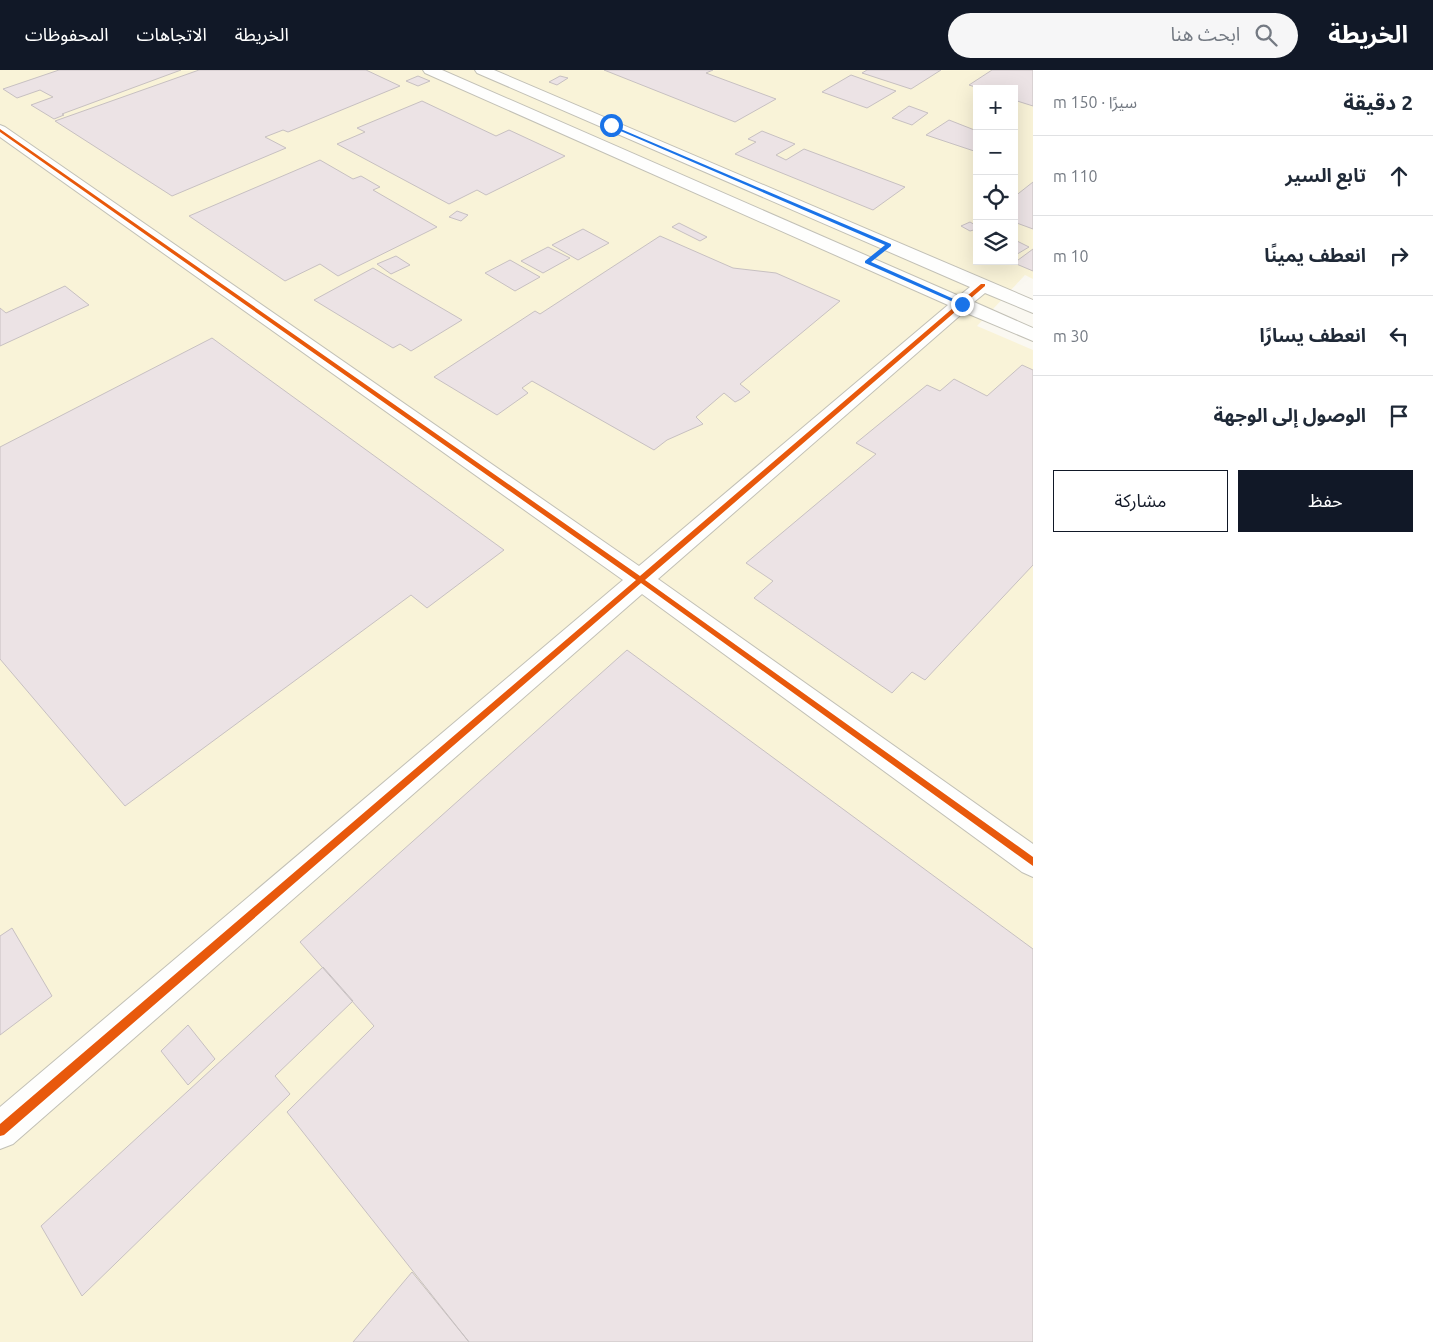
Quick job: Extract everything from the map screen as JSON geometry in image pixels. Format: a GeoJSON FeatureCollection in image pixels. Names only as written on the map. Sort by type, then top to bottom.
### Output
{"type":"FeatureCollection","features":[{"type":"Feature","properties":{"kind":"street"},"geometry":{"type":"LineString","coordinates":[[430,70],[1033,335]]}},
{"type":"Feature","properties":{"kind":"street"},"geometry":{"type":"LineString","coordinates":[[469,87],[488,73],[1033,307]]}},
{"type":"Feature","properties":{"kind":"street"},"geometry":{"type":"LineString","coordinates":[[586,139],[611,125]]}},
{"type":"Feature","properties":{"kind":"street"},"geometry":{"type":"LineString","coordinates":[[0,130],[641,580],[1033,862]]}},
{"type":"Feature","properties":{"kind":"street"},"geometry":{"type":"LineString","coordinates":[[867,262],[889,245]]}},
{"type":"Feature","properties":{"kind":"street"},"geometry":{"type":"LineString","coordinates":[[0,1131],[983,285]]}},
{"type":"Feature","properties":{"kind":"shaded area"},"geometry":{"type":"Polygon","coordinates":[[[0,70],[1033,70],[1033,279],[1025,275],[977,326],[1033,350],[1033,1342],[0,1342],[0,70]]]}},
{"type":"Feature","properties":{"kind":"building"},"geometry":{"type":"Polygon","coordinates":[[[59,70],[181,70],[62,114],[64,115],[54,119],[31,105],[53,97],[40,90],[17,98],[3,89],[59,70]]]}},
{"type":"Feature","properties":{"kind":"building"},"geometry":{"type":"Polygon","coordinates":[[[199,70],[366,70],[400,86],[288,132],[283,130],[265,137],[286,148],[172,196],[55,121],[199,70]]]}},
{"type":"Feature","properties":{"kind":"building"},"geometry":{"type":"Polygon","coordinates":[[[604,70],[713,70],[706,73],[776,99],[735,122],[604,70]]]}},
{"type":"Feature","properties":{"kind":"building"},"geometry":{"type":"Polygon","coordinates":[[[867,70],[941,70],[911,89],[862,73],[867,70]]]}},
{"type":"Feature","properties":{"kind":"building"},"geometry":{"type":"Polygon","coordinates":[[[992,70],[1033,70],[1033,106],[1018,101],[1018,85],[969,85],[992,70]]]}},
{"type":"Feature","properties":{"kind":"building"},"geometry":{"type":"Polygon","coordinates":[[[851,75],[896,91],[867,108],[822,92],[851,75]]]}},
{"type":"Feature","properties":{"kind":"building"},"geometry":{"type":"Polygon","coordinates":[[[418,76],[430,81],[418,86],[406,81],[418,76]]]}},
{"type":"Feature","properties":{"kind":"building"},"geometry":{"type":"Polygon","coordinates":[[[560,76],[568,78],[557,85],[549,82],[560,76]]]}},
{"type":"Feature","properties":{"kind":"building"},"geometry":{"type":"Polygon","coordinates":[[[422,101],[496,136],[509,130],[565,156],[486,195],[477,190],[449,204],[337,144],[365,132],[357,128],[422,101]]]}},
{"type":"Feature","properties":{"kind":"building"},"geometry":{"type":"Polygon","coordinates":[[[909,106],[928,113],[912,125],[892,118],[909,106]]]}},
{"type":"Feature","properties":{"kind":"building"},"geometry":{"type":"Polygon","coordinates":[[[949,120],[973,129],[973,151],[926,135],[949,120]]]}},
{"type":"Feature","properties":{"kind":"building"},"geometry":{"type":"Polygon","coordinates":[[[762,131],[795,144],[776,155],[786,160],[804,149],[905,187],[873,210],[735,154],[756,142],[748,139],[762,131]]]}},
{"type":"Feature","properties":{"kind":"building"},"geometry":{"type":"Polygon","coordinates":[[[320,160],[353,179],[361,176],[380,187],[373,190],[437,227],[338,276],[320,264],[285,281],[189,216],[320,160]]]}},
{"type":"Feature","properties":{"kind":"building"},"geometry":{"type":"Polygon","coordinates":[[[1033,182],[1033,229],[1018,223],[1018,194],[1033,182]]]}},
{"type":"Feature","properties":{"kind":"building"},"geometry":{"type":"Polygon","coordinates":[[[457,211],[468,215],[461,221],[449,217],[457,211]]]}},
{"type":"Feature","properties":{"kind":"building"},"geometry":{"type":"Polygon","coordinates":[[[970,222],[973,224],[973,230],[970,231],[961,226],[970,222]]]}},
{"type":"Feature","properties":{"kind":"building"},"geometry":{"type":"Polygon","coordinates":[[[679,223],[707,237],[700,241],[672,227],[679,223]]]}},
{"type":"Feature","properties":{"kind":"building"},"geometry":{"type":"Polygon","coordinates":[[[583,229],[609,243],[578,260],[552,245],[583,229]]]}},
{"type":"Feature","properties":{"kind":"building"},"geometry":{"type":"Polygon","coordinates":[[[660,236],[733,268],[776,273],[840,301],[740,384],[750,392],[735,402],[724,393],[696,417],[703,424],[667,440],[654,450],[532,381],[522,388],[528,393],[497,415],[434,377],[535,311],[540,314],[660,236]]]}},
{"type":"Feature","properties":{"kind":"building"},"geometry":{"type":"Polygon","coordinates":[[[1018,242],[1029,247],[1018,254],[1018,242]]]}},
{"type":"Feature","properties":{"kind":"building"},"geometry":{"type":"Polygon","coordinates":[[[548,247],[570,258],[543,273],[521,261],[548,247]]]}},
{"type":"Feature","properties":{"kind":"building"},"geometry":{"type":"Polygon","coordinates":[[[1033,249],[1033,271],[1018,265],[1018,260],[1033,249]]]}},
{"type":"Feature","properties":{"kind":"building"},"geometry":{"type":"Polygon","coordinates":[[[396,256],[410,265],[391,274],[377,264],[396,256]]]}},
{"type":"Feature","properties":{"kind":"building"},"geometry":{"type":"Polygon","coordinates":[[[510,260],[540,277],[515,291],[485,273],[510,260]]]}},
{"type":"Feature","properties":{"kind":"building"},"geometry":{"type":"Polygon","coordinates":[[[373,268],[462,320],[411,351],[400,344],[393,348],[314,300],[373,268]]]}},
{"type":"Feature","properties":{"kind":"building"},"geometry":{"type":"Polygon","coordinates":[[[65,286],[89,305],[0,346],[0,308],[6,313],[65,286]]]}},
{"type":"Feature","properties":{"kind":"building"},"geometry":{"type":"Polygon","coordinates":[[[212,338],[504,550],[427,608],[411,595],[125,806],[0,659],[0,447],[212,338]]]}},
{"type":"Feature","properties":{"kind":"building"},"geometry":{"type":"Polygon","coordinates":[[[1022,365],[1033,370],[1033,565],[925,680],[912,672],[892,693],[754,598],[773,581],[746,563],[876,454],[856,443],[927,385],[940,391],[954,379],[987,396],[1022,365]]]}},
{"type":"Feature","properties":{"kind":"building"},"geometry":{"type":"Polygon","coordinates":[[[627,650],[1033,949],[1033,1342],[469,1342],[287,1112],[374,1026],[300,942],[627,650]]]}},
{"type":"Feature","properties":{"kind":"building"},"geometry":{"type":"Polygon","coordinates":[[[12,928],[52,996],[0,1035],[0,936],[12,928]]]}},
{"type":"Feature","properties":{"kind":"building"},"geometry":{"type":"Polygon","coordinates":[[[323,967],[353,1001],[275,1076],[290,1094],[82,1296],[41,1226],[323,967]]]}},
{"type":"Feature","properties":{"kind":"building"},"geometry":{"type":"Polygon","coordinates":[[[188,1025],[215,1059],[188,1085],[161,1051],[188,1025]]]}},
{"type":"Feature","properties":{"kind":"building"},"geometry":{"type":"Polygon","coordinates":[[[412,1272],[469,1342],[353,1342],[412,1272]]]}},
{"type":"Feature","properties":{"kind":"cycle path"},"geometry":{"type":"LineString","coordinates":[[0,130],[641,580],[1033,862]]}},
{"type":"Feature","properties":{"kind":"cycle path"},"geometry":{"type":"LineString","coordinates":[[0,1131],[983,285]]}},
{"type":"Feature","properties":{"kind":"route"},"geometry":{"type":"LineString","coordinates":[[611,125],[889,245],[867,262],[962,304]]}}]}
